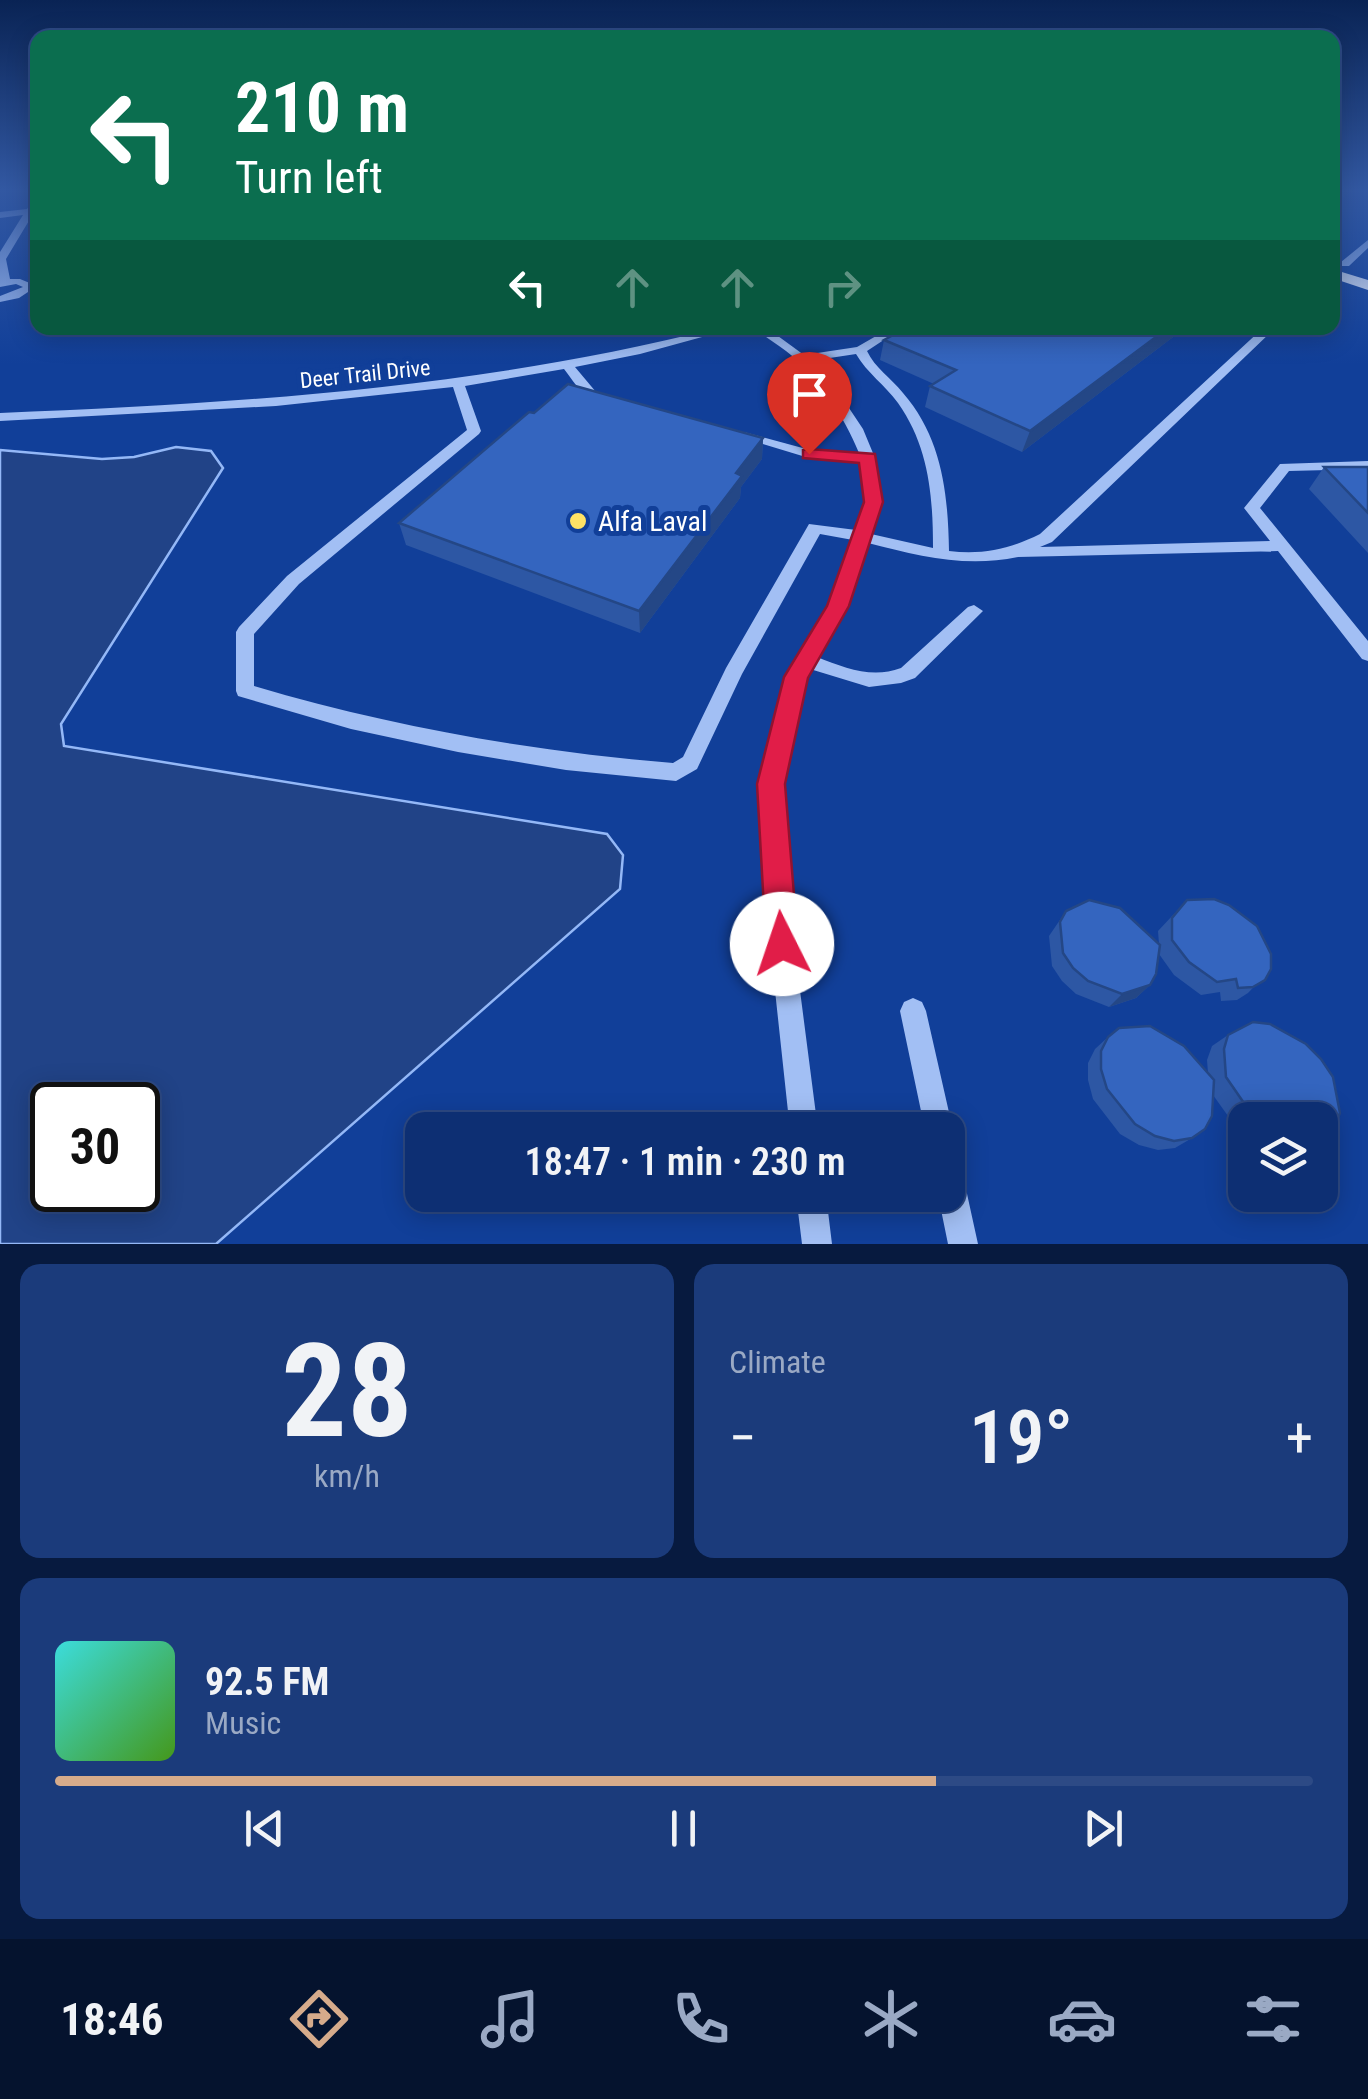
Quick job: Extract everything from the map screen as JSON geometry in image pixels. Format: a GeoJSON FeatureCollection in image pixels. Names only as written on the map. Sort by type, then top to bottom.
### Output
{"type":"FeatureCollection","features":[{"type":"Feature","properties":{"kind":"main road"},"geometry":{"type":"LineString","coordinates":[[1340,268],[1368,272]]}},
{"type":"Feature","properties":{"kind":"main road"},"geometry":{"type":"LineString","coordinates":[[1340,269],[1368,284]]}},
{"type":"Feature","properties":{"kind":"street"},"geometry":{"type":"LineString","coordinates":[[8,248],[1,258],[3,284],[30,283]]}},
{"type":"Feature","properties":{"kind":"street"},"geometry":{"type":"LineString","coordinates":[[1340,264],[1361,248]]}},
{"type":"Feature","properties":{"kind":"street"},"geometry":{"type":"LineString","coordinates":[[0,308],[5,298],[30,287]]}},
{"type":"Feature","properties":{"kind":"street","name":"Deer Trail Drive"},"geometry":{"type":"LineString","coordinates":[[0,417],[304,401],[458,384],[568,366],[699,335]]}},
{"type":"Feature","properties":{"kind":"street"},"geometry":{"type":"LineString","coordinates":[[769,335],[801,359],[832,393],[856,429],[868,458],[874,502],[838,606],[796,677],[771,784],[782,944],[802,1112]]}},
{"type":"Feature","properties":{"kind":"street"},"geometry":{"type":"LineString","coordinates":[[801,359],[860,350],[885,335]]}},
{"type":"Feature","properties":{"kind":"street"},"geometry":{"type":"LineString","coordinates":[[1016,553],[1046,538],[1262,335]]}},
{"type":"Feature","properties":{"kind":"street"},"geometry":{"type":"LineString","coordinates":[[860,350],[900,396],[927,440],[941,489],[941,555]]}},
{"type":"Feature","properties":{"kind":"street"},"geometry":{"type":"LineString","coordinates":[[568,366],[591,394],[627,404]]}},
{"type":"Feature","properties":{"kind":"street"},"geometry":{"type":"LineString","coordinates":[[458,384],[474,431],[292,580],[245,632],[245,691],[346,722],[493,751],[676,772],[690,764],[733,672],[815,528],[975,559],[1016,553],[1282,546]]}},
{"type":"Feature","properties":{"kind":"street"},"geometry":{"type":"LineString","coordinates":[[736,434],[809,454],[868,458]]}},
{"type":"Feature","properties":{"kind":"street"},"geometry":{"type":"LineString","coordinates":[[1368,465],[1285,466],[1252,508],[1368,654]]}},
{"type":"Feature","properties":{"kind":"street"},"geometry":{"type":"LineString","coordinates":[[806,660],[861,680],[896,678],[908,673],[974,611]]}},
{"type":"Feature","properties":{"kind":"street"},"geometry":{"type":"LineString","coordinates":[[913,1010],[935,1112]]}},
{"type":"Feature","properties":{"kind":"street"},"geometry":{"type":"LineString","coordinates":[[813,1212],[817,1244]]}},
{"type":"Feature","properties":{"kind":"street"},"geometry":{"type":"LineString","coordinates":[[956,1212],[963,1244]]}},
{"type":"Feature","properties":{"kind":"water"},"geometry":{"type":"Polygon","coordinates":[[[176,447],[211,451],[223,468],[61,724],[64,746],[607,834],[623,855],[620,889],[216,1244],[0,1244],[0,450],[102,459],[134,457],[176,447]]]}},
{"type":"Feature","properties":{"kind":"building"},"geometry":{"type":"Polygon","coordinates":[[[893,335],[1159,335],[1030,431],[930,386],[956,370],[884,340],[893,335]]]}},
{"type":"Feature","properties":{"kind":"building","name":"Alfa Laval"},"geometry":{"type":"Polygon","coordinates":[[[568,384],[763,438],[736,473],[742,476],[639,611],[399,523],[529,412],[534,413],[568,384]]]}},
{"type":"Feature","properties":{"kind":"building"},"geometry":{"type":"Polygon","coordinates":[[[1324,467],[1368,467],[1368,513],[1324,467]]]}},
{"type":"Feature","properties":{"kind":"building"},"geometry":{"type":"Polygon","coordinates":[[[1214,899],[1257,926],[1271,954],[1271,969],[1265,980],[1253,987],[1238,988],[1236,979],[1217,982],[1189,962],[1172,940],[1172,918],[1187,900],[1214,899]]]}},
{"type":"Feature","properties":{"kind":"building"},"geometry":{"type":"Polygon","coordinates":[[[1089,900],[1120,908],[1160,945],[1156,974],[1150,985],[1122,994],[1088,981],[1073,968],[1063,953],[1060,922],[1066,911],[1089,900]]]}},
{"type":"Feature","properties":{"kind":"building"},"geometry":{"type":"Polygon","coordinates":[[[1253,1022],[1270,1024],[1306,1044],[1333,1077],[1338,1102],[1243,1102],[1226,1077],[1224,1049],[1228,1035],[1253,1022]]]}},
{"type":"Feature","properties":{"kind":"building"},"geometry":{"type":"Polygon","coordinates":[[[1150,1026],[1184,1046],[1214,1080],[1212,1116],[1205,1129],[1192,1138],[1174,1141],[1155,1136],[1135,1124],[1107,1089],[1101,1051],[1108,1037],[1119,1028],[1150,1026]]]}},
{"type":"Feature","properties":{"kind":"place","name":"Alfa Laval"},"geometry":{"type":"Point","coordinates":[578,521]}},
{"type":"Feature","properties":{"kind":"route"},"geometry":{"type":"LineString","coordinates":[[782,944],[771,784],[796,677],[838,606],[874,502],[868,458],[809,454]]}}]}
